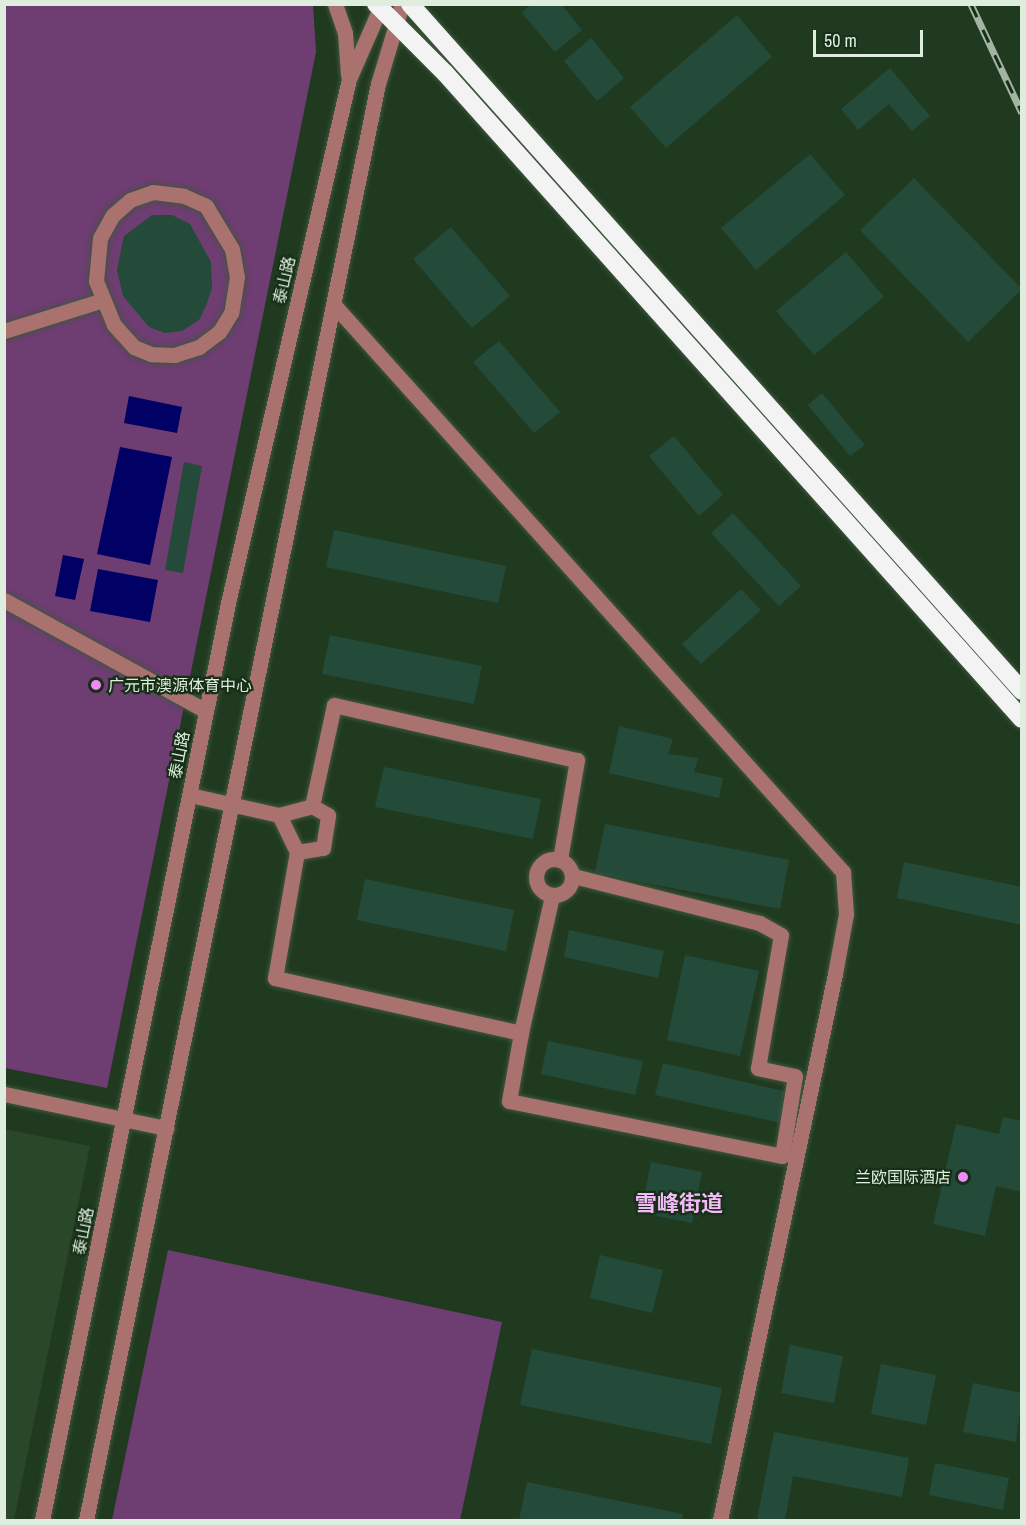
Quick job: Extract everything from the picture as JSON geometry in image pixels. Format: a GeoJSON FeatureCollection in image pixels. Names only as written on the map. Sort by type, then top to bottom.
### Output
{"type":"FeatureCollection","features":[{"type":"Feature","properties":{"kind":"highway"},"geometry":{"type":"LineString","coordinates":[[410,4],[1022,691]]}},
{"type":"Feature","properties":{"kind":"highway"},"geometry":{"type":"LineString","coordinates":[[379,6],[394,24],[445,73],[1022,719]]}},
{"type":"Feature","properties":{"kind":"street"},"geometry":{"type":"LineString","coordinates":[[335,4],[345,33],[349,79]]}},
{"type":"Feature","properties":{"kind":"street"},"geometry":{"type":"LineString","coordinates":[[86,1521],[335,306],[378,84],[394,24],[402,4]]}},
{"type":"Feature","properties":{"kind":"street","name":"泰山路"},"geometry":{"type":"LineString","coordinates":[[42,1521],[207,711],[349,79],[379,6]]}},
{"type":"Feature","properties":{"kind":"street"},"geometry":{"type":"LineString","coordinates":[[153,192],[184,196],[206,206],[222,226],[232,249],[237,277],[231,313],[219,332],[199,347],[175,355],[151,354],[134,347],[100,301],[96,256],[100,238],[113,215],[129,200],[153,192]]}},
{"type":"Feature","properties":{"kind":"street"},"geometry":{"type":"LineString","coordinates":[[4,331],[100,301]]}},
{"type":"Feature","properties":{"kind":"street"},"geometry":{"type":"LineString","coordinates":[[335,306],[843,872],[846,914],[835,974],[720,1521]]}},
{"type":"Feature","properties":{"kind":"street"},"geometry":{"type":"LineString","coordinates":[[4,600],[207,711]]}},
{"type":"Feature","properties":{"kind":"street"},"geometry":{"type":"LineString","coordinates":[[312,806],[334,705],[577,760],[560,859],[573,876],[759,923],[781,935],[758,1068],[795,1076],[782,1156],[509,1101],[521,1032],[552,896]]}},
{"type":"Feature","properties":{"kind":"street"},"geometry":{"type":"LineString","coordinates":[[190,795],[279,816],[312,806],[328,816],[323,848],[297,852]]}},
{"type":"Feature","properties":{"kind":"street"},"geometry":{"type":"LineString","coordinates":[[279,816],[297,852],[275,978],[521,1032]]}},
{"type":"Feature","properties":{"kind":"street"},"geometry":{"type":"LineString","coordinates":[[560,859],[547,860],[538,867],[535,879],[540,890],[552,896],[562,894],[573,876]]}},
{"type":"Feature","properties":{"kind":"street"},"geometry":{"type":"LineString","coordinates":[[4,1094],[166,1128]]}},
{"type":"Feature","properties":{"kind":"shaded area","name":"广元市澳源体育中心"},"geometry":{"type":"Polygon","coordinates":[[[4,5],[313,5],[316,52],[107,1088],[5,1068],[4,5]]]}},
{"type":"Feature","properties":{"kind":"shaded area"},"geometry":{"type":"Polygon","coordinates":[[[129,396],[182,407],[177,433],[124,423],[129,396]]]}},
{"type":"Feature","properties":{"kind":"shaded area"},"geometry":{"type":"Polygon","coordinates":[[[120,447],[172,457],[150,565],[97,554],[120,447]]]}},
{"type":"Feature","properties":{"kind":"shaded area"},"geometry":{"type":"Polygon","coordinates":[[[63,555],[84,559],[75,600],[55,596],[63,555]]]}},
{"type":"Feature","properties":{"kind":"shaded area"},"geometry":{"type":"Polygon","coordinates":[[[98,569],[158,580],[150,622],[90,611],[98,569]]]}},
{"type":"Feature","properties":{"kind":"shaded area"},"geometry":{"type":"Polygon","coordinates":[[[4,1129],[90,1146],[14,1520],[4,1520],[4,1129]]]}},
{"type":"Feature","properties":{"kind":"shaded area"},"geometry":{"type":"Polygon","coordinates":[[[168,1250],[502,1322],[460,1520],[112,1520],[168,1250]]]}},
{"type":"Feature","properties":{"kind":"building"},"geometry":{"type":"Polygon","coordinates":[[[531,4],[561,4],[582,30],[555,52],[522,13],[531,4]]]}},
{"type":"Feature","properties":{"kind":"building"},"geometry":{"type":"Polygon","coordinates":[[[737,15],[772,57],[666,148],[630,107],[737,15]]]}},
{"type":"Feature","properties":{"kind":"building"},"geometry":{"type":"Polygon","coordinates":[[[591,38],[624,78],[597,101],[564,61],[591,38]]]}},
{"type":"Feature","properties":{"kind":"building"},"geometry":{"type":"Polygon","coordinates":[[[890,68],[930,116],[912,131],[889,104],[858,130],[841,109],[890,68]]]}},
{"type":"Feature","properties":{"kind":"building"},"geometry":{"type":"Polygon","coordinates":[[[810,154],[845,195],[756,270],[721,228],[810,154]]]}},
{"type":"Feature","properties":{"kind":"building"},"geometry":{"type":"Polygon","coordinates":[[[914,178],[1022,289],[968,342],[860,230],[914,178]]]}},
{"type":"Feature","properties":{"kind":"building"},"geometry":{"type":"Polygon","coordinates":[[[152,215],[172,215],[190,224],[211,262],[212,288],[206,306],[199,320],[182,331],[165,333],[149,327],[123,296],[117,270],[124,236],[152,215]]]}},
{"type":"Feature","properties":{"kind":"building"},"geometry":{"type":"Polygon","coordinates":[[[451,227],[510,296],[472,328],[413,259],[451,227]]]}},
{"type":"Feature","properties":{"kind":"building"},"geometry":{"type":"Polygon","coordinates":[[[846,252],[884,297],[814,355],[776,311],[846,252]]]}},
{"type":"Feature","properties":{"kind":"building"},"geometry":{"type":"Polygon","coordinates":[[[499,341],[560,412],[534,433],[473,362],[499,341]]]}},
{"type":"Feature","properties":{"kind":"building"},"geometry":{"type":"Polygon","coordinates":[[[822,393],[865,445],[850,456],[808,405],[822,393]]]}},
{"type":"Feature","properties":{"kind":"building"},"geometry":{"type":"Polygon","coordinates":[[[674,436],[723,495],[699,516],[649,456],[674,436]]]}},
{"type":"Feature","properties":{"kind":"building"},"geometry":{"type":"Polygon","coordinates":[[[184,462],[202,466],[183,573],[165,570],[184,462]]]}},
{"type":"Feature","properties":{"kind":"building"},"geometry":{"type":"Polygon","coordinates":[[[733,513],[801,586],[779,606],[711,533],[733,513]]]}},
{"type":"Feature","properties":{"kind":"building"},"geometry":{"type":"Polygon","coordinates":[[[334,530],[506,566],[498,603],[326,567],[334,530]]]}},
{"type":"Feature","properties":{"kind":"building"},"geometry":{"type":"Polygon","coordinates":[[[741,589],[761,610],[701,664],[682,644],[741,589]]]}},
{"type":"Feature","properties":{"kind":"building"},"geometry":{"type":"Polygon","coordinates":[[[330,635],[482,666],[474,704],[322,674],[330,635]]]}},
{"type":"Feature","properties":{"kind":"building"},"geometry":{"type":"Polygon","coordinates":[[[619,726],[673,739],[668,754],[698,758],[694,772],[723,778],[719,798],[609,773],[619,726]]]}},
{"type":"Feature","properties":{"kind":"building"},"geometry":{"type":"Polygon","coordinates":[[[384,767],[541,799],[533,839],[375,807],[384,767]]]}},
{"type":"Feature","properties":{"kind":"building"},"geometry":{"type":"Polygon","coordinates":[[[605,824],[789,860],[780,909],[595,873],[605,824]]]}},
{"type":"Feature","properties":{"kind":"building"},"geometry":{"type":"Polygon","coordinates":[[[904,862],[1022,887],[1022,925],[897,898],[904,862]]]}},
{"type":"Feature","properties":{"kind":"building"},"geometry":{"type":"Polygon","coordinates":[[[365,879],[514,910],[506,951],[357,920],[365,879]]]}},
{"type":"Feature","properties":{"kind":"building"},"geometry":{"type":"Polygon","coordinates":[[[569,930],[664,951],[658,978],[564,957],[569,930]]]}},
{"type":"Feature","properties":{"kind":"building"},"geometry":{"type":"Polygon","coordinates":[[[685,955],[759,971],[740,1056],[667,1040],[685,955]]]}},
{"type":"Feature","properties":{"kind":"building"},"geometry":{"type":"Polygon","coordinates":[[[548,1041],[643,1061],[635,1095],[541,1074],[548,1041]]]}},
{"type":"Feature","properties":{"kind":"building"},"geometry":{"type":"Polygon","coordinates":[[[663,1063],[792,1093],[785,1124],[655,1095],[663,1063]]]}},
{"type":"Feature","properties":{"kind":"building"},"geometry":{"type":"Polygon","coordinates":[[[1003,1117],[1022,1121],[1022,1192],[996,1186],[985,1236],[933,1224],[956,1124],[999,1134],[1003,1117]]]}},
{"type":"Feature","properties":{"kind":"building"},"geometry":{"type":"Polygon","coordinates":[[[651,1162],[702,1172],[692,1223],[641,1213],[651,1162]]]}},
{"type":"Feature","properties":{"kind":"building"},"geometry":{"type":"Polygon","coordinates":[[[600,1255],[663,1270],[652,1313],[590,1298],[600,1255]]]}},
{"type":"Feature","properties":{"kind":"building"},"geometry":{"type":"Polygon","coordinates":[[[790,1345],[843,1356],[834,1403],[781,1393],[790,1345]]]}},
{"type":"Feature","properties":{"kind":"building"},"geometry":{"type":"Polygon","coordinates":[[[532,1349],[722,1388],[711,1444],[520,1405],[532,1349]]]}},
{"type":"Feature","properties":{"kind":"building"},"geometry":{"type":"Polygon","coordinates":[[[881,1364],[936,1375],[926,1425],[871,1414],[881,1364]]]}},
{"type":"Feature","properties":{"kind":"building"},"geometry":{"type":"Polygon","coordinates":[[[973,1383],[1022,1393],[1016,1442],[963,1432],[973,1383]]]}},
{"type":"Feature","properties":{"kind":"building"},"geometry":{"type":"Polygon","coordinates":[[[774,1432],[909,1458],[902,1497],[793,1476],[785,1520],[757,1520],[774,1432]]]}},
{"type":"Feature","properties":{"kind":"building"},"geometry":{"type":"Polygon","coordinates":[[[935,1463],[1009,1478],[1003,1510],[929,1495],[935,1463]]]}},
{"type":"Feature","properties":{"kind":"building"},"geometry":{"type":"Polygon","coordinates":[[[527,1482],[683,1514],[682,1520],[519,1520],[527,1482]]]}},
{"type":"Feature","properties":{"kind":"railway"},"geometry":{"type":"LineString","coordinates":[[971,4],[1022,113]]}},
{"type":"Feature","properties":{"kind":"place","name":"广元市澳源体育中心"},"geometry":{"type":"Point","coordinates":[96,685]}},
{"type":"Feature","properties":{"kind":"place","name":"兰欧国际酒店"},"geometry":{"type":"Point","coordinates":[963,1177]}},
{"type":"Feature","properties":{"kind":"district","name":"雪峰街道"},"geometry":{"type":"Point","coordinates":[679,1204]}}]}
